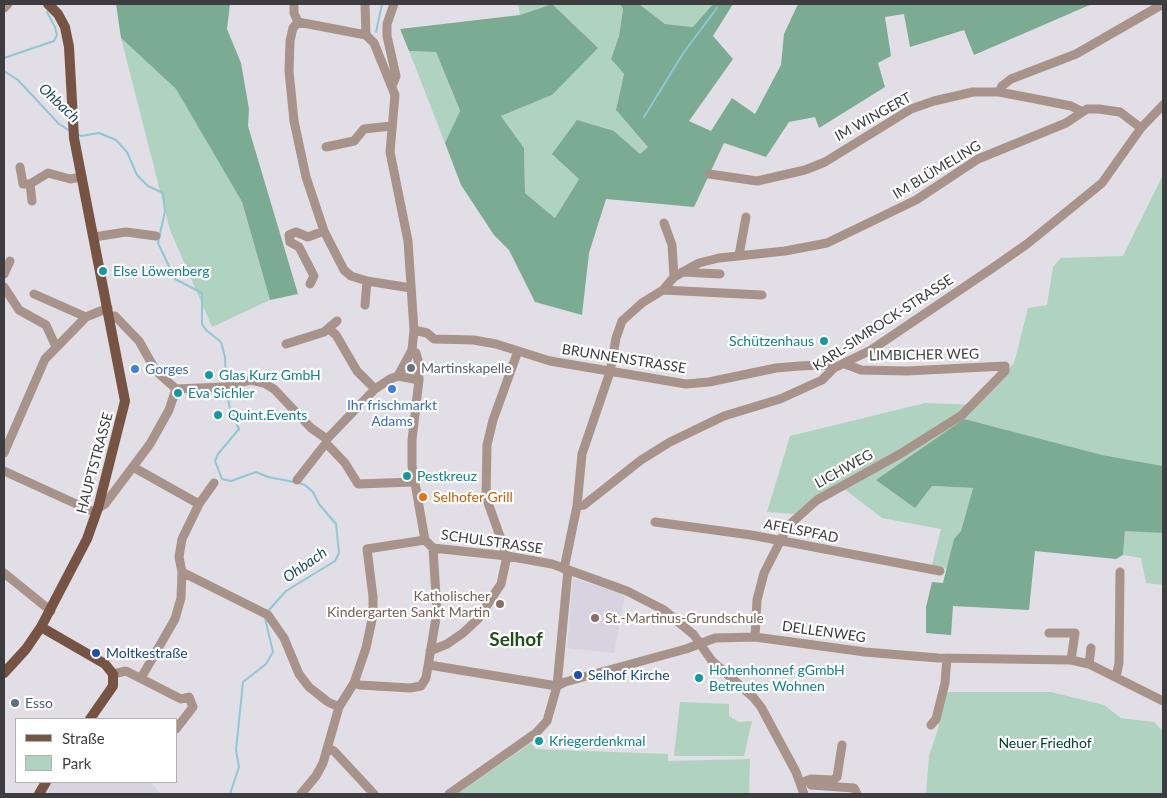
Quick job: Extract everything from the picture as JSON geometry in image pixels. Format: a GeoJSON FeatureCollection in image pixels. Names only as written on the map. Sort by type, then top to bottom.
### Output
{"type":"FeatureCollection","features":[{"type":"Feature","properties":{"kind":"main road","name":"HAUPTSTRASSE"},"geometry":{"type":"LineString","coordinates":[[4,673],[26,649],[41,627],[88,539],[125,401],[74,133],[69,47],[65,27],[58,14],[48,4]]}},
{"type":"Feature","properties":{"kind":"main road"},"geometry":{"type":"LineString","coordinates":[[41,627],[105,664],[113,674],[112,686],[91,718]]}},
{"type":"Feature","properties":{"kind":"main road"},"geometry":{"type":"LineString","coordinates":[[39,794],[45,783]]}},
{"type":"Feature","properties":{"kind":"street"},"geometry":{"type":"LineString","coordinates":[[4,8],[8,4]]}},
{"type":"Feature","properties":{"kind":"street"},"geometry":{"type":"LineString","coordinates":[[294,4],[294,13],[298,22]]}},
{"type":"Feature","properties":{"kind":"street"},"geometry":{"type":"LineString","coordinates":[[365,4],[366,35]]}},
{"type":"Feature","properties":{"kind":"street"},"geometry":{"type":"LineString","coordinates":[[392,86],[396,76],[387,30],[390,12],[394,4]]}},
{"type":"Feature","properties":{"kind":"street"},"geometry":{"type":"LineString","coordinates":[[998,92],[1011,79],[1076,54],[1163,4]]}},
{"type":"Feature","properties":{"kind":"street"},"geometry":{"type":"LineString","coordinates":[[298,22],[366,35],[374,43],[392,86],[395,109],[391,126],[390,152],[408,241],[414,330],[412,350],[398,376],[375,389],[326,441],[298,480]]}},
{"type":"Feature","properties":{"kind":"street"},"geometry":{"type":"LineString","coordinates":[[298,22],[293,28],[290,41],[289,72],[300,150],[324,231],[344,270],[351,276],[367,281],[411,288]]}},
{"type":"Feature","properties":{"kind":"street","name":"IM WINGERT"},"geometry":{"type":"LineString","coordinates":[[709,174],[757,181],[805,170],[825,162],[911,109],[954,95],[973,92],[998,92],[1071,106],[1082,111]]}},
{"type":"Feature","properties":{"kind":"street","name":"KARL-SIMROCK-STRASSE"},"geometry":{"type":"LineString","coordinates":[[576,508],[584,505],[641,460],[670,442],[724,416],[800,391],[822,380],[834,368],[871,350],[1021,248],[1102,183],[1141,128],[1163,105]]}},
{"type":"Feature","properties":{"kind":"street"},"geometry":{"type":"LineString","coordinates":[[1082,111],[1099,109],[1120,112],[1141,128]]}},
{"type":"Feature","properties":{"kind":"street","name":"IM BLÜMELING"},"geometry":{"type":"LineString","coordinates":[[678,274],[699,263],[739,254],[785,251],[827,243],[916,200],[978,159],[1066,123],[1082,111]]}},
{"type":"Feature","properties":{"kind":"street"},"geometry":{"type":"LineString","coordinates":[[326,146],[354,141],[364,129],[391,126]]}},
{"type":"Feature","properties":{"kind":"street"},"geometry":{"type":"LineString","coordinates":[[20,167],[23,184],[30,184],[48,172],[70,179],[82,177]]}},
{"type":"Feature","properties":{"kind":"street"},"geometry":{"type":"LineString","coordinates":[[30,184],[32,201]]}},
{"type":"Feature","properties":{"kind":"street"},"geometry":{"type":"LineString","coordinates":[[739,254],[746,217]]}},
{"type":"Feature","properties":{"kind":"street"},"geometry":{"type":"LineString","coordinates":[[664,223],[672,245],[678,274]]}},
{"type":"Feature","properties":{"kind":"street"},"geometry":{"type":"LineString","coordinates":[[310,284],[314,276],[299,247],[290,242],[288,238],[292,232],[308,237],[324,231]]}},
{"type":"Feature","properties":{"kind":"street"},"geometry":{"type":"LineString","coordinates":[[94,237],[126,232],[156,236]]}},
{"type":"Feature","properties":{"kind":"street"},"geometry":{"type":"LineString","coordinates":[[4,274],[10,261]]}},
{"type":"Feature","properties":{"kind":"street"},"geometry":{"type":"LineString","coordinates":[[449,794],[544,726],[557,686],[566,569],[582,454],[610,372],[616,338],[622,321],[642,303],[663,290],[678,274],[720,274]]}},
{"type":"Feature","properties":{"kind":"street"},"geometry":{"type":"LineString","coordinates":[[365,305],[367,281]]}},
{"type":"Feature","properties":{"kind":"street"},"geometry":{"type":"LineString","coordinates":[[4,287],[20,310],[46,325],[56,347]]}},
{"type":"Feature","properties":{"kind":"street"},"geometry":{"type":"LineString","coordinates":[[663,290],[762,295]]}},
{"type":"Feature","properties":{"kind":"street"},"geometry":{"type":"LineString","coordinates":[[34,294],[86,317]]}},
{"type":"Feature","properties":{"kind":"street"},"geometry":{"type":"LineString","coordinates":[[4,453],[45,359],[86,317],[109,312],[139,341],[156,371],[176,389],[226,387],[251,380],[264,383],[274,389],[326,441],[345,462],[358,484],[413,482]]}},
{"type":"Feature","properties":{"kind":"street"},"geometry":{"type":"LineString","coordinates":[[286,344],[329,329],[337,321]]}},
{"type":"Feature","properties":{"kind":"street"},"geometry":{"type":"LineString","coordinates":[[329,329],[336,336],[357,371],[375,389]]}},
{"type":"Feature","properties":{"kind":"street","name":"BRUNNENSTRASSE"},"geometry":{"type":"LineString","coordinates":[[414,330],[426,333],[434,339],[474,340],[550,361],[686,384],[709,382],[776,368],[824,365],[834,368]]}},
{"type":"Feature","properties":{"kind":"street"},"geometry":{"type":"LineString","coordinates":[[412,350],[416,353],[418,360],[419,380],[412,440],[413,482],[420,503],[425,540]]}},
{"type":"Feature","properties":{"kind":"street"},"geometry":{"type":"LineString","coordinates":[[430,651],[447,644],[463,633],[478,618],[501,584],[507,556],[486,497],[487,445],[493,420],[518,351]]}},
{"type":"Feature","properties":{"kind":"street","name":"LIMBICHER WEG"},"geometry":{"type":"LineString","coordinates":[[844,364],[860,370],[898,371],[1005,366]]}},
{"type":"Feature","properties":{"kind":"street","name":"LICHWEG"},"geometry":{"type":"LineString","coordinates":[[755,637],[757,600],[764,573],[778,541],[788,526],[817,500],[900,454],[962,414],[1005,371],[1005,366]]}},
{"type":"Feature","properties":{"kind":"street"},"geometry":{"type":"LineString","coordinates":[[398,376],[419,380]]}},
{"type":"Feature","properties":{"kind":"street"},"geometry":{"type":"LineString","coordinates":[[4,471],[97,510],[105,504],[150,444],[169,410],[176,389]]}},
{"type":"Feature","properties":{"kind":"street"},"geometry":{"type":"LineString","coordinates":[[133,467],[199,504]]}},
{"type":"Feature","properties":{"kind":"street"},"geometry":{"type":"LineString","coordinates":[[141,678],[175,620],[180,598],[182,572],[179,557],[182,539],[199,504],[214,482]]}},
{"type":"Feature","properties":{"kind":"street","name":"AFELSPFAD"},"geometry":{"type":"LineString","coordinates":[[655,522],[778,541],[940,571]]}},
{"type":"Feature","properties":{"kind":"street","name":"SCHULSTRASSE"},"geometry":{"type":"LineString","coordinates":[[354,683],[366,648],[373,615],[373,597],[367,550],[425,540],[434,548],[507,556],[566,569],[627,591],[650,602],[694,635],[712,662],[753,697],[761,707],[801,783],[804,794]]}},
{"type":"Feature","properties":{"kind":"street"},"geometry":{"type":"LineString","coordinates":[[301,794],[316,776],[328,748],[339,707],[354,683],[410,688],[421,686],[426,678],[437,612],[434,548]]}},
{"type":"Feature","properties":{"kind":"street"},"geometry":{"type":"LineString","coordinates":[[182,572],[266,614],[284,638],[299,674],[309,687],[328,702],[339,707]]}},
{"type":"Feature","properties":{"kind":"street"},"geometry":{"type":"LineString","coordinates":[[1116,678],[1119,663],[1120,572]]}},
{"type":"Feature","properties":{"kind":"street"},"geometry":{"type":"LineString","coordinates":[[4,573],[51,611]]}},
{"type":"Feature","properties":{"kind":"street"},"geometry":{"type":"LineString","coordinates":[[1049,633],[1075,633],[1071,660]]}},
{"type":"Feature","properties":{"kind":"street","name":"DELLENWEG"},"geometry":{"type":"LineString","coordinates":[[557,686],[565,682],[716,638],[755,637],[865,652],[947,658],[1071,660],[1089,664],[1163,701]]}},
{"type":"Feature","properties":{"kind":"street"},"geometry":{"type":"LineString","coordinates":[[1089,664],[1091,648]]}},
{"type":"Feature","properties":{"kind":"street"},"geometry":{"type":"LineString","coordinates":[[931,725],[936,719],[945,683],[947,658]]}},
{"type":"Feature","properties":{"kind":"street"},"geometry":{"type":"LineString","coordinates":[[429,664],[557,686]]}},
{"type":"Feature","properties":{"kind":"street"},"geometry":{"type":"LineString","coordinates":[[113,674],[126,671],[181,699],[189,697],[192,707],[178,726]]}},
{"type":"Feature","properties":{"kind":"street"},"geometry":{"type":"LineString","coordinates":[[801,783],[811,779],[833,780],[837,777],[842,745]]}},
{"type":"Feature","properties":{"kind":"street"},"geometry":{"type":"LineString","coordinates":[[328,748],[334,751],[374,794]]}},
{"type":"Feature","properties":{"kind":"street"},"geometry":{"type":"LineString","coordinates":[[801,783],[854,788],[857,794]]}},
{"type":"Feature","properties":{"kind":"shaded area","name":"St.-Martinus-Grundschule"},"geometry":{"type":"Polygon","coordinates":[[[573,578],[625,595],[614,653],[567,648],[573,578]]]}},
{"type":"Feature","properties":{"kind":"shaded area"},"geometry":{"type":"Polygon","coordinates":[[[50,783],[152,783],[160,794],[43,794],[50,783]]]}},
{"type":"Feature","properties":{"kind":"green space"},"geometry":{"type":"Polygon","coordinates":[[[116,4],[230,4],[227,29],[241,63],[249,109],[248,126],[298,294],[270,300],[242,202],[176,89],[121,38],[116,4]]]}},
{"type":"Feature","properties":{"kind":"green space"},"geometry":{"type":"Polygon","coordinates":[[[518,4],[552,4],[520,15],[518,4]]]}},
{"type":"Feature","properties":{"kind":"green space"},"geometry":{"type":"Polygon","coordinates":[[[552,4],[620,4],[623,9],[619,36],[611,59],[624,74],[616,110],[648,147],[640,154],[614,131],[579,179],[555,218],[525,193],[524,148],[501,116],[552,95],[552,4]]]}},
{"type":"Feature","properties":{"kind":"green space"},"geometry":{"type":"Polygon","coordinates":[[[552,4],[598,48],[552,95],[501,116],[524,148],[525,193],[555,218],[579,179],[552,154],[577,120],[614,131],[640,154],[648,147],[616,110],[624,74],[611,59],[619,36],[623,9],[620,4],[639,4],[665,24],[693,27],[713,4],[733,4],[713,36],[733,59],[689,121],[711,131],[732,98],[755,114],[781,65],[784,34],[798,4],[1092,4],[974,55],[964,30],[910,47],[904,14],[885,17],[891,56],[878,63],[885,87],[819,128],[815,117],[789,122],[766,157],[724,143],[694,207],[606,199],[589,253],[582,315],[535,302],[509,250],[494,235],[461,185],[445,143],[460,111],[436,52],[409,51],[400,29],[520,15],[552,4]]]}},
{"type":"Feature","properties":{"kind":"green space"},"geometry":{"type":"Polygon","coordinates":[[[639,4],[713,4],[694,27],[665,24],[639,4]]]}},
{"type":"Feature","properties":{"kind":"green space"},"geometry":{"type":"Polygon","coordinates":[[[121,38],[176,89],[242,202],[270,300],[212,327],[170,230],[121,38]]]}},
{"type":"Feature","properties":{"kind":"green space"},"geometry":{"type":"Polygon","coordinates":[[[409,51],[436,52],[460,112],[445,143],[409,51]]]}},
{"type":"Feature","properties":{"kind":"green space"},"geometry":{"type":"Polygon","coordinates":[[[1163,175],[1163,466],[1102,455],[932,486],[973,488],[961,531],[954,539],[947,569],[932,565],[941,529],[882,518],[839,485],[795,514],[767,512],[790,436],[925,403],[978,405],[1014,363],[1028,308],[1047,305],[1053,267],[1061,258],[1123,256],[1163,175]]]}},
{"type":"Feature","properties":{"kind":"green space"},"geometry":{"type":"Polygon","coordinates":[[[964,419],[1102,455],[1163,466],[1163,533],[1125,531],[1123,555],[1116,559],[1035,551],[1029,610],[953,606],[951,635],[926,633],[926,607],[932,582],[943,583],[954,539],[961,531],[973,488],[932,486],[915,508],[876,480],[964,419]]]}},
{"type":"Feature","properties":{"kind":"green space"},"geometry":{"type":"Polygon","coordinates":[[[1125,530],[1163,533],[1163,585],[1146,583],[1141,558],[1123,555],[1125,530]]]}},
{"type":"Feature","properties":{"kind":"green space","name":"Neuer Friedhof"},"geometry":{"type":"Polygon","coordinates":[[[943,692],[1051,692],[1104,705],[1121,718],[1154,722],[1163,731],[1163,794],[926,794],[929,756],[938,729],[943,692]]]}},
{"type":"Feature","properties":{"kind":"green space"},"geometry":{"type":"Polygon","coordinates":[[[680,702],[729,704],[729,716],[739,722],[752,721],[744,756],[674,756],[680,702]]]}},
{"type":"Feature","properties":{"kind":"green space"},"geometry":{"type":"Polygon","coordinates":[[[531,743],[536,749],[668,754],[668,761],[750,759],[749,794],[457,794],[531,743]]]}},
{"type":"Feature","properties":{"kind":"waterway"},"geometry":{"type":"LineString","coordinates":[[376,32],[382,4]]}},
{"type":"Feature","properties":{"kind":"waterway"},"geometry":{"type":"LineString","coordinates":[[644,117],[684,52],[717,8]]}},
{"type":"Feature","properties":{"kind":"waterway"},"geometry":{"type":"LineString","coordinates":[[4,58],[54,41],[57,35],[47,12]]}},
{"type":"Feature","properties":{"kind":"waterway","name":"Ohbach"},"geometry":{"type":"LineString","coordinates":[[4,71],[18,80],[59,124],[70,131]]}},
{"type":"Feature","properties":{"kind":"waterway","name":"Ohbach"},"geometry":{"type":"LineString","coordinates":[[77,134],[81,136],[99,133],[116,140],[127,152],[137,175],[148,186],[163,193],[165,211],[158,243],[175,279],[202,293],[202,324],[206,330],[221,342],[225,357],[226,384]]}},
{"type":"Feature","properties":{"kind":"waterway","name":"Ohbach"},"geometry":{"type":"LineString","coordinates":[[226,389],[230,409],[239,429],[218,454],[215,461],[222,479],[231,481],[256,472],[268,477],[294,482]]}},
{"type":"Feature","properties":{"kind":"waterway","name":"Ohbach"},"geometry":{"type":"LineString","coordinates":[[268,611],[286,591],[335,561],[339,553],[336,524],[319,504],[313,492],[305,485],[299,483]]}},
{"type":"Feature","properties":{"kind":"waterway","name":"Ohbach"},"geometry":{"type":"LineString","coordinates":[[230,794],[239,767],[236,750],[243,682],[266,664],[273,652],[265,618]]}},
{"type":"Feature","properties":{"kind":"place","name":"Else Löwenberg"},"geometry":{"type":"Point","coordinates":[103,271]}},
{"type":"Feature","properties":{"kind":"place","name":"Schützenhaus"},"geometry":{"type":"Point","coordinates":[824,341]}},
{"type":"Feature","properties":{"kind":"place","name":"Martinskapelle"},"geometry":{"type":"Point","coordinates":[411,368]}},
{"type":"Feature","properties":{"kind":"place","name":"Gorges"},"geometry":{"type":"Point","coordinates":[135,369]}},
{"type":"Feature","properties":{"kind":"place","name":"Glas Kurz GmbH"},"geometry":{"type":"Point","coordinates":[209,375]}},
{"type":"Feature","properties":{"kind":"place","name":"Ihr frischmarkt Adams"},"geometry":{"type":"Point","coordinates":[392,389]}},
{"type":"Feature","properties":{"kind":"place","name":"Eva Sichler"},"geometry":{"type":"Point","coordinates":[178,393]}},
{"type":"Feature","properties":{"kind":"place","name":"Quint.Events"},"geometry":{"type":"Point","coordinates":[218,415]}},
{"type":"Feature","properties":{"kind":"place","name":"Pestkreuz"},"geometry":{"type":"Point","coordinates":[407,476]}},
{"type":"Feature","properties":{"kind":"place","name":"Selhofer Grill"},"geometry":{"type":"Point","coordinates":[423,497]}},
{"type":"Feature","properties":{"kind":"place","name":"Katholischer Kindergarten Sankt Martin"},"geometry":{"type":"Point","coordinates":[500,604]}},
{"type":"Feature","properties":{"kind":"place","name":"St.-Martinus-Grundschule"},"geometry":{"type":"Point","coordinates":[595,618]}},
{"type":"Feature","properties":{"kind":"place","name":"Moltkestraße"},"geometry":{"type":"Point","coordinates":[96,653]}},
{"type":"Feature","properties":{"kind":"place","name":"Selhof Kirche"},"geometry":{"type":"Point","coordinates":[578,675]}},
{"type":"Feature","properties":{"kind":"place","name":"Hohenhonnef gGmbH Betreutes Wohnen"},"geometry":{"type":"Point","coordinates":[699,678]}},
{"type":"Feature","properties":{"kind":"place","name":"Esso"},"geometry":{"type":"Point","coordinates":[15,703]}},
{"type":"Feature","properties":{"kind":"place","name":"Kriegerdenkmal"},"geometry":{"type":"Point","coordinates":[539,741]}},
{"type":"Feature","properties":{"kind":"district","name":"Selhof"},"geometry":{"type":"Point","coordinates":[516,640]}}]}
